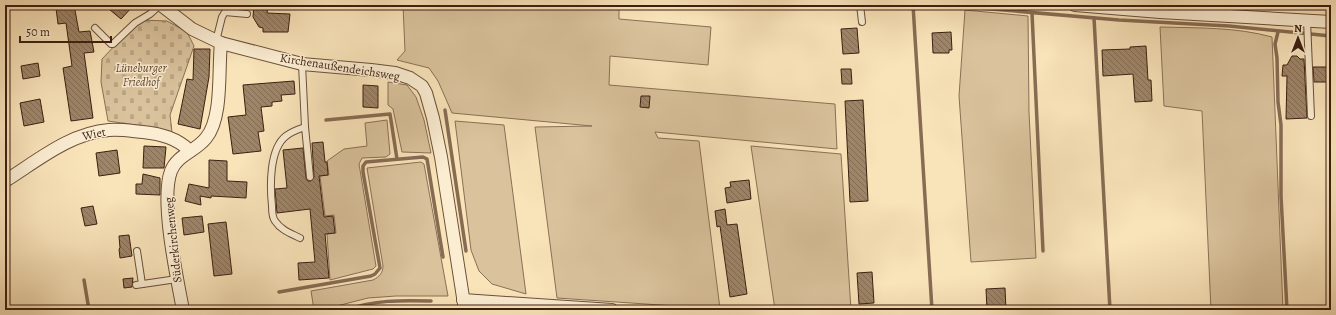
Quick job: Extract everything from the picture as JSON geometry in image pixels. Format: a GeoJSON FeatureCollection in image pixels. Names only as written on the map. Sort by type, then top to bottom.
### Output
{"type":"FeatureCollection","features":[{"type":"Feature","properties":{"kind":"street","name":"Kirchenaußendeichsweg"},"geometry":{"type":"LineString","coordinates":[[160,5],[192,29],[218,42],[302,64],[371,70],[395,74],[410,78],[422,86],[426,92],[433,118],[441,157],[464,305]]}},
{"type":"Feature","properties":{"kind":"street"},"geometry":{"type":"LineString","coordinates":[[1075,5],[1160,12],[1229,10],[1308,26],[1331,22]]}},
{"type":"Feature","properties":{"kind":"street","name":"Süderkirchenweg"},"geometry":{"type":"LineString","coordinates":[[183,310],[177,279],[168,212],[168,183],[171,171],[181,157],[205,139],[213,127],[217,106],[218,42]]}},
{"type":"Feature","properties":{"kind":"street","name":"Wiet"},"geometry":{"type":"LineString","coordinates":[[5,181],[68,141],[95,132],[110,130],[129,131],[166,136],[178,141],[190,151]]}},
{"type":"Feature","properties":{"kind":"street"},"geometry":{"type":"LineString","coordinates":[[464,305],[612,310]]}},
{"type":"Feature","properties":{"kind":"lane"},"geometry":{"type":"LineString","coordinates":[[96,28],[107,41],[113,44],[135,23],[150,14],[160,5]]}},
{"type":"Feature","properties":{"kind":"lane"},"geometry":{"type":"LineString","coordinates":[[860,5],[862,22]]}},
{"type":"Feature","properties":{"kind":"lane"},"geometry":{"type":"LineString","coordinates":[[218,42],[222,17],[225,12],[247,14]]}},
{"type":"Feature","properties":{"kind":"lane"},"geometry":{"type":"LineString","coordinates":[[1308,26],[1311,116]]}},
{"type":"Feature","properties":{"kind":"lane"},"geometry":{"type":"LineString","coordinates":[[302,64],[305,127],[310,177]]}},
{"type":"Feature","properties":{"kind":"lane"},"geometry":{"type":"LineString","coordinates":[[300,238],[278,226],[273,219],[270,191],[273,161],[279,144],[286,136],[305,127]]}},
{"type":"Feature","properties":{"kind":"lane"},"geometry":{"type":"LineString","coordinates":[[137,251],[139,284],[177,279]]}},
{"type":"Feature","properties":{"kind":"green space"},"geometry":{"type":"Polygon","coordinates":[[[403,5],[619,5],[619,19],[711,27],[708,65],[610,56],[609,85],[835,104],[837,149],[655,132],[658,138],[699,141],[720,309],[557,298],[535,127],[592,126],[452,113],[438,81],[429,68],[397,60],[405,51],[403,5]]]}},
{"type":"Feature","properties":{"kind":"green space"},"geometry":{"type":"Polygon","coordinates":[[[965,10],[1028,16],[1029,112],[1036,258],[971,262],[959,96],[965,10]]]}},
{"type":"Feature","properties":{"kind":"green space","name":"Lüneburger Friedhof"},"geometry":{"type":"Polygon","coordinates":[[[141,20],[167,21],[187,32],[194,46],[170,115],[172,132],[156,128],[108,121],[101,82],[102,59],[137,22],[141,20]]]}},
{"type":"Feature","properties":{"kind":"green space"},"geometry":{"type":"Polygon","coordinates":[[[1160,27],[1245,31],[1272,37],[1283,310],[1211,310],[1202,111],[1164,106],[1160,27]]]}},
{"type":"Feature","properties":{"kind":"green space"},"geometry":{"type":"Polygon","coordinates":[[[388,82],[407,85],[416,97],[424,120],[431,153],[402,152],[393,109],[388,105],[388,82]]]}},
{"type":"Feature","properties":{"kind":"green space"},"geometry":{"type":"Polygon","coordinates":[[[387,120],[390,154],[386,157],[362,158],[359,164],[376,266],[373,269],[330,280],[327,234],[336,233],[334,215],[325,216],[320,176],[329,175],[327,161],[344,149],[367,146],[365,123],[387,120]]]}},
{"type":"Feature","properties":{"kind":"green space"},"geometry":{"type":"Polygon","coordinates":[[[455,121],[504,125],[526,294],[492,284],[479,271],[471,250],[455,121]]]}},
{"type":"Feature","properties":{"kind":"green space"},"geometry":{"type":"Polygon","coordinates":[[[751,146],[841,154],[851,310],[775,310],[751,146]]]}},
{"type":"Feature","properties":{"kind":"green space"},"geometry":{"type":"Polygon","coordinates":[[[421,162],[424,164],[448,296],[396,296],[368,298],[329,308],[328,310],[314,310],[311,291],[373,280],[379,276],[382,271],[383,266],[367,168],[421,162]]]}},
{"type":"Feature","properties":{"kind":"building"},"geometry":{"type":"Polygon","coordinates":[[[74,5],[79,32],[90,31],[94,52],[84,53],[93,118],[71,121],[63,68],[72,66],[66,23],[58,24],[56,8],[74,5]]]}},
{"type":"Feature","properties":{"kind":"building"},"geometry":{"type":"Polygon","coordinates":[[[104,5],[134,5],[121,19],[104,5]]]}},
{"type":"Feature","properties":{"kind":"building"},"geometry":{"type":"Polygon","coordinates":[[[254,5],[268,5],[267,13],[290,14],[288,32],[263,32],[263,28],[259,27],[253,17],[254,5]]]}},
{"type":"Feature","properties":{"kind":"building"},"geometry":{"type":"Polygon","coordinates":[[[857,28],[859,53],[843,54],[841,29],[857,28]]]}},
{"type":"Feature","properties":{"kind":"building"},"geometry":{"type":"Polygon","coordinates":[[[951,32],[952,50],[949,50],[949,53],[933,53],[932,33],[951,32]]]}},
{"type":"Feature","properties":{"kind":"building"},"geometry":{"type":"Polygon","coordinates":[[[1146,46],[1148,80],[1151,80],[1152,101],[1135,102],[1133,74],[1103,76],[1102,50],[1130,49],[1130,47],[1146,46]]]}},
{"type":"Feature","properties":{"kind":"building"},"geometry":{"type":"Polygon","coordinates":[[[194,49],[210,49],[209,77],[200,129],[178,124],[187,79],[193,80],[194,49]]]}},
{"type":"Feature","properties":{"kind":"building"},"geometry":{"type":"Polygon","coordinates":[[[1292,56],[1297,56],[1300,59],[1304,59],[1307,118],[1286,119],[1287,76],[1282,76],[1283,65],[1287,65],[1292,56]]]}},
{"type":"Feature","properties":{"kind":"building"},"geometry":{"type":"Polygon","coordinates":[[[38,63],[40,76],[23,79],[21,66],[38,63]]]}},
{"type":"Feature","properties":{"kind":"building"},"geometry":{"type":"Polygon","coordinates":[[[1313,67],[1331,67],[1331,82],[1314,82],[1313,67]]]}},
{"type":"Feature","properties":{"kind":"building"},"geometry":{"type":"Polygon","coordinates":[[[841,69],[851,69],[852,84],[842,84],[841,69]]]}},
{"type":"Feature","properties":{"kind":"building"},"geometry":{"type":"Polygon","coordinates":[[[294,81],[295,94],[281,95],[282,101],[272,102],[272,106],[261,107],[264,131],[258,132],[261,151],[233,154],[228,117],[246,115],[243,85],[294,81]]]}},
{"type":"Feature","properties":{"kind":"building"},"geometry":{"type":"Polygon","coordinates":[[[363,85],[378,86],[378,108],[363,107],[363,85]]]}},
{"type":"Feature","properties":{"kind":"building"},"geometry":{"type":"Polygon","coordinates":[[[641,96],[650,96],[649,108],[640,107],[641,96]]]}},
{"type":"Feature","properties":{"kind":"building"},"geometry":{"type":"Polygon","coordinates":[[[40,99],[44,122],[24,126],[20,103],[40,99]]]}},
{"type":"Feature","properties":{"kind":"building"},"geometry":{"type":"Polygon","coordinates":[[[863,100],[868,201],[850,202],[845,101],[863,100]]]}},
{"type":"Feature","properties":{"kind":"building"},"geometry":{"type":"Polygon","coordinates":[[[323,142],[328,175],[319,176],[324,217],[333,216],[335,233],[325,234],[329,278],[299,280],[298,263],[315,262],[310,209],[277,213],[275,189],[287,188],[283,150],[303,148],[306,178],[308,181],[311,181],[314,177],[312,143],[323,142]]]}},
{"type":"Feature","properties":{"kind":"building"},"geometry":{"type":"Polygon","coordinates":[[[144,146],[166,147],[164,168],[143,168],[144,146]]]}},
{"type":"Feature","properties":{"kind":"building"},"geometry":{"type":"Polygon","coordinates":[[[117,150],[120,173],[99,176],[96,153],[117,150]]]}},
{"type":"Feature","properties":{"kind":"building"},"geometry":{"type":"Polygon","coordinates":[[[209,160],[227,161],[227,181],[247,182],[246,198],[211,196],[211,198],[200,196],[201,205],[185,201],[189,184],[209,188],[209,160]]]}},
{"type":"Feature","properties":{"kind":"building"},"geometry":{"type":"Polygon","coordinates":[[[143,174],[160,178],[160,195],[136,194],[136,184],[142,184],[143,174]]]}},
{"type":"Feature","properties":{"kind":"building"},"geometry":{"type":"Polygon","coordinates":[[[749,180],[751,199],[727,203],[725,188],[731,187],[730,182],[749,180]]]}},
{"type":"Feature","properties":{"kind":"building"},"geometry":{"type":"Polygon","coordinates":[[[93,206],[97,224],[85,226],[81,208],[93,206]]]}},
{"type":"Feature","properties":{"kind":"building"},"geometry":{"type":"Polygon","coordinates":[[[725,209],[727,225],[737,224],[747,294],[730,297],[720,226],[717,227],[715,211],[725,209]]]}},
{"type":"Feature","properties":{"kind":"building"},"geometry":{"type":"Polygon","coordinates":[[[202,216],[204,232],[184,235],[182,218],[202,216]]]}},
{"type":"Feature","properties":{"kind":"building"},"geometry":{"type":"Polygon","coordinates":[[[226,222],[232,274],[214,276],[208,224],[226,222]]]}},
{"type":"Feature","properties":{"kind":"building"},"geometry":{"type":"Polygon","coordinates":[[[129,235],[132,256],[120,258],[119,236],[129,235]]]}},
{"type":"Feature","properties":{"kind":"building"},"geometry":{"type":"Polygon","coordinates":[[[872,272],[874,303],[859,304],[857,273],[872,272]]]}},
{"type":"Feature","properties":{"kind":"building"},"geometry":{"type":"Polygon","coordinates":[[[133,278],[132,287],[124,288],[123,279],[133,278]]]}},
{"type":"Feature","properties":{"kind":"building"},"geometry":{"type":"Polygon","coordinates":[[[1005,288],[1006,310],[987,310],[986,289],[1005,288]]]}},
{"type":"Feature","properties":{"kind":"waterway"},"geometry":{"type":"LineString","coordinates":[[913,5],[932,310]]}},
{"type":"Feature","properties":{"kind":"waterway"},"geometry":{"type":"LineString","coordinates":[[945,5],[1119,20],[1229,26],[1331,36]]}},
{"type":"Feature","properties":{"kind":"waterway"},"geometry":{"type":"LineString","coordinates":[[1032,13],[1043,251]]}},
{"type":"Feature","properties":{"kind":"waterway"},"geometry":{"type":"LineString","coordinates":[[1094,18],[1110,310]]}},
{"type":"Feature","properties":{"kind":"waterway"},"geometry":{"type":"LineString","coordinates":[[1278,32],[1275,44],[1277,58],[1278,102],[1281,125],[1281,196],[1287,310]]}},
{"type":"Feature","properties":{"kind":"waterway"},"geometry":{"type":"LineString","coordinates":[[445,110],[466,251]]}},
{"type":"Feature","properties":{"kind":"waterway"},"geometry":{"type":"LineString","coordinates":[[326,120],[390,114],[397,159]]}},
{"type":"Feature","properties":{"kind":"waterway"},"geometry":{"type":"LineString","coordinates":[[279,292],[371,276],[380,268],[363,172],[363,166],[366,162],[423,157],[427,159],[443,257]]}},
{"type":"Feature","properties":{"kind":"waterway"},"geometry":{"type":"LineString","coordinates":[[84,280],[89,310]]}},
{"type":"Feature","properties":{"kind":"waterway"},"geometry":{"type":"LineString","coordinates":[[345,310],[377,302],[431,301]]}}]}
